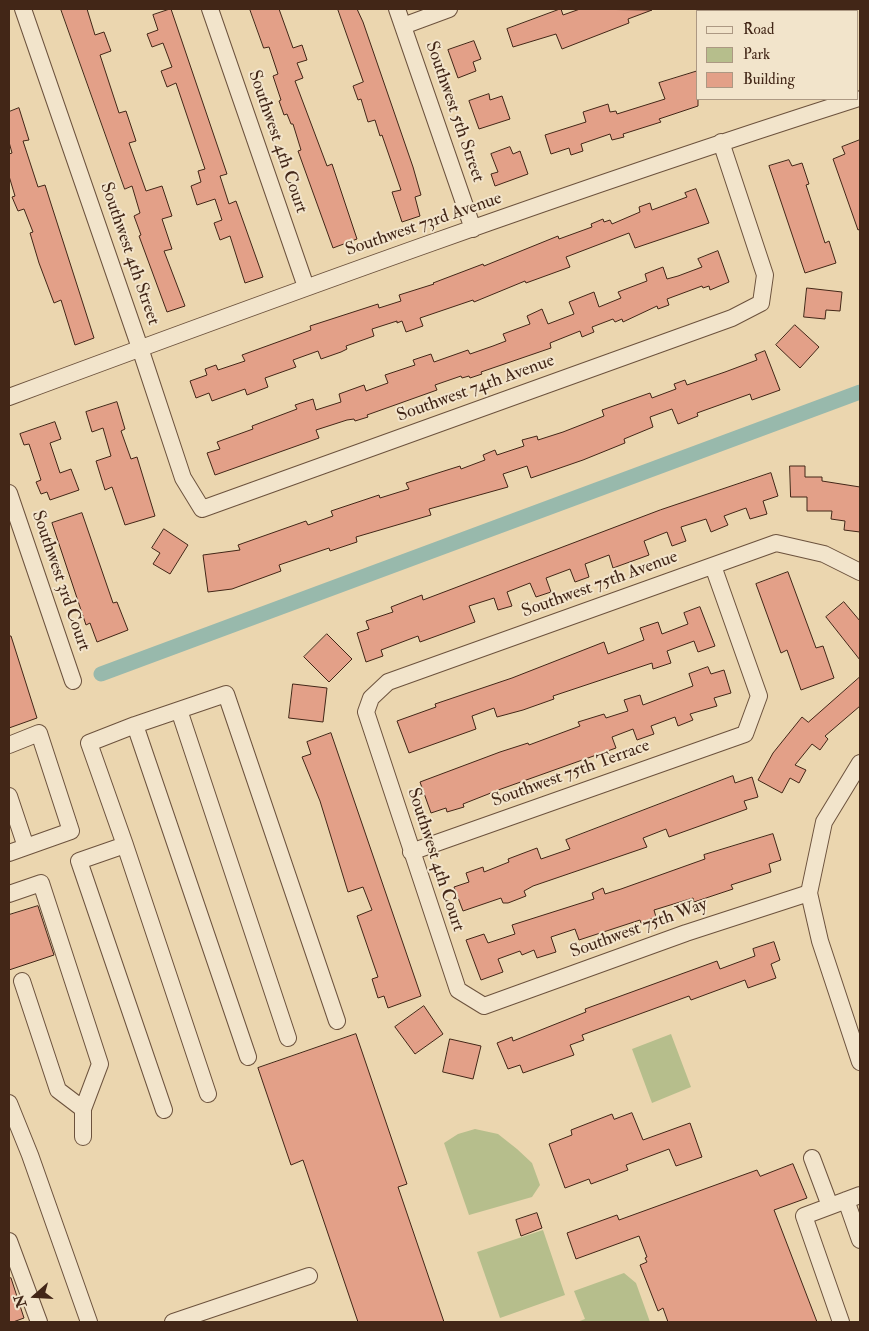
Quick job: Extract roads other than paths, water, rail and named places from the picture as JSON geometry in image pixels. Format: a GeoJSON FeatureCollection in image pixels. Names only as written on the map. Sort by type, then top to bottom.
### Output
{"type":"FeatureCollection","features":[{"type":"Feature","properties":{"kind":"street","name":"Southwest 4th Street"},"geometry":{"type":"LineString","coordinates":[[24,9],[183,478],[202,509]]}},
{"type":"Feature","properties":{"kind":"street","name":"Southwest 4th Court"},"geometry":{"type":"LineString","coordinates":[[210,9],[306,287]]}},
{"type":"Feature","properties":{"kind":"street","name":"Southwest 5th Street"},"geometry":{"type":"LineString","coordinates":[[397,9],[473,229]]}},
{"type":"Feature","properties":{"kind":"street"},"geometry":{"type":"LineString","coordinates":[[403,26],[448,9]]}},
{"type":"Feature","properties":{"kind":"street","name":"Southwest 73rd Avenue"},"geometry":{"type":"LineString","coordinates":[[9,397],[306,287],[721,142],[852,100]]}},
{"type":"Feature","properties":{"kind":"street","name":"Southwest 74th Avenue"},"geometry":{"type":"LineString","coordinates":[[202,509],[732,318],[761,303],[766,275],[721,142]]}},
{"type":"Feature","properties":{"kind":"street","name":"Southwest 3rd Court"},"geometry":{"type":"LineString","coordinates":[[9,493],[73,681]]}},
{"type":"Feature","properties":{"kind":"street","name":"Southwest 75th Avenue"},"geometry":{"type":"LineString","coordinates":[[366,712],[370,698],[388,682],[776,543],[824,554],[860,572]]}},
{"type":"Feature","properties":{"kind":"street","name":"Southwest 75th Terrace"},"geometry":{"type":"LineString","coordinates":[[411,852],[745,734],[759,696],[713,566]]}},
{"type":"Feature","properties":{"kind":"street"},"geometry":{"type":"LineString","coordinates":[[208,1094],[89,743],[226,694],[337,1021]]}},
{"type":"Feature","properties":{"kind":"street"},"geometry":{"type":"LineString","coordinates":[[179,710],[288,1038]]}},
{"type":"Feature","properties":{"kind":"street","name":"Southwest 4th Court"},"geometry":{"type":"LineString","coordinates":[[366,712],[458,990],[484,1006]]}},
{"type":"Feature","properties":{"kind":"street"},"geometry":{"type":"LineString","coordinates":[[135,725],[248,1057]]}},
{"type":"Feature","properties":{"kind":"street"},"geometry":{"type":"LineString","coordinates":[[9,745],[39,733],[71,831],[9,854]]}},
{"type":"Feature","properties":{"kind":"street"},"geometry":{"type":"LineString","coordinates":[[860,763],[824,822],[809,893],[820,941],[860,1062]]}},
{"type":"Feature","properties":{"kind":"street"},"geometry":{"type":"LineString","coordinates":[[9,796],[26,847]]}},
{"type":"Feature","properties":{"kind":"street"},"geometry":{"type":"LineString","coordinates":[[125,845],[79,861],[164,1110]]}},
{"type":"Feature","properties":{"kind":"street"},"geometry":{"type":"LineString","coordinates":[[9,894],[40,883],[100,1064],[83,1109],[83,1137]]}},
{"type":"Feature","properties":{"kind":"street","name":"Southwest 75th Way"},"geometry":{"type":"LineString","coordinates":[[484,1006],[686,933],[809,893]]}},
{"type":"Feature","properties":{"kind":"street"},"geometry":{"type":"LineString","coordinates":[[22,981],[58,1090],[83,1109]]}},
{"type":"Feature","properties":{"kind":"street"},"geometry":{"type":"LineString","coordinates":[[9,1103],[89,1322]]}},
{"type":"Feature","properties":{"kind":"street"},"geometry":{"type":"LineString","coordinates":[[812,1158],[830,1206]]}},
{"type":"Feature","properties":{"kind":"street"},"geometry":{"type":"LineString","coordinates":[[841,1322],[804,1216],[853,1197],[860,1240]]}},
{"type":"Feature","properties":{"kind":"street"},"geometry":{"type":"LineString","coordinates":[[9,1241],[13,1266],[39,1322]]}},
{"type":"Feature","properties":{"kind":"street"},"geometry":{"type":"LineString","coordinates":[[173,1322],[309,1276]]}},
{"type":"Feature","properties":{"kind":"waterway"},"geometry":{"type":"LineString","coordinates":[[101,674],[860,392]]}}]}
